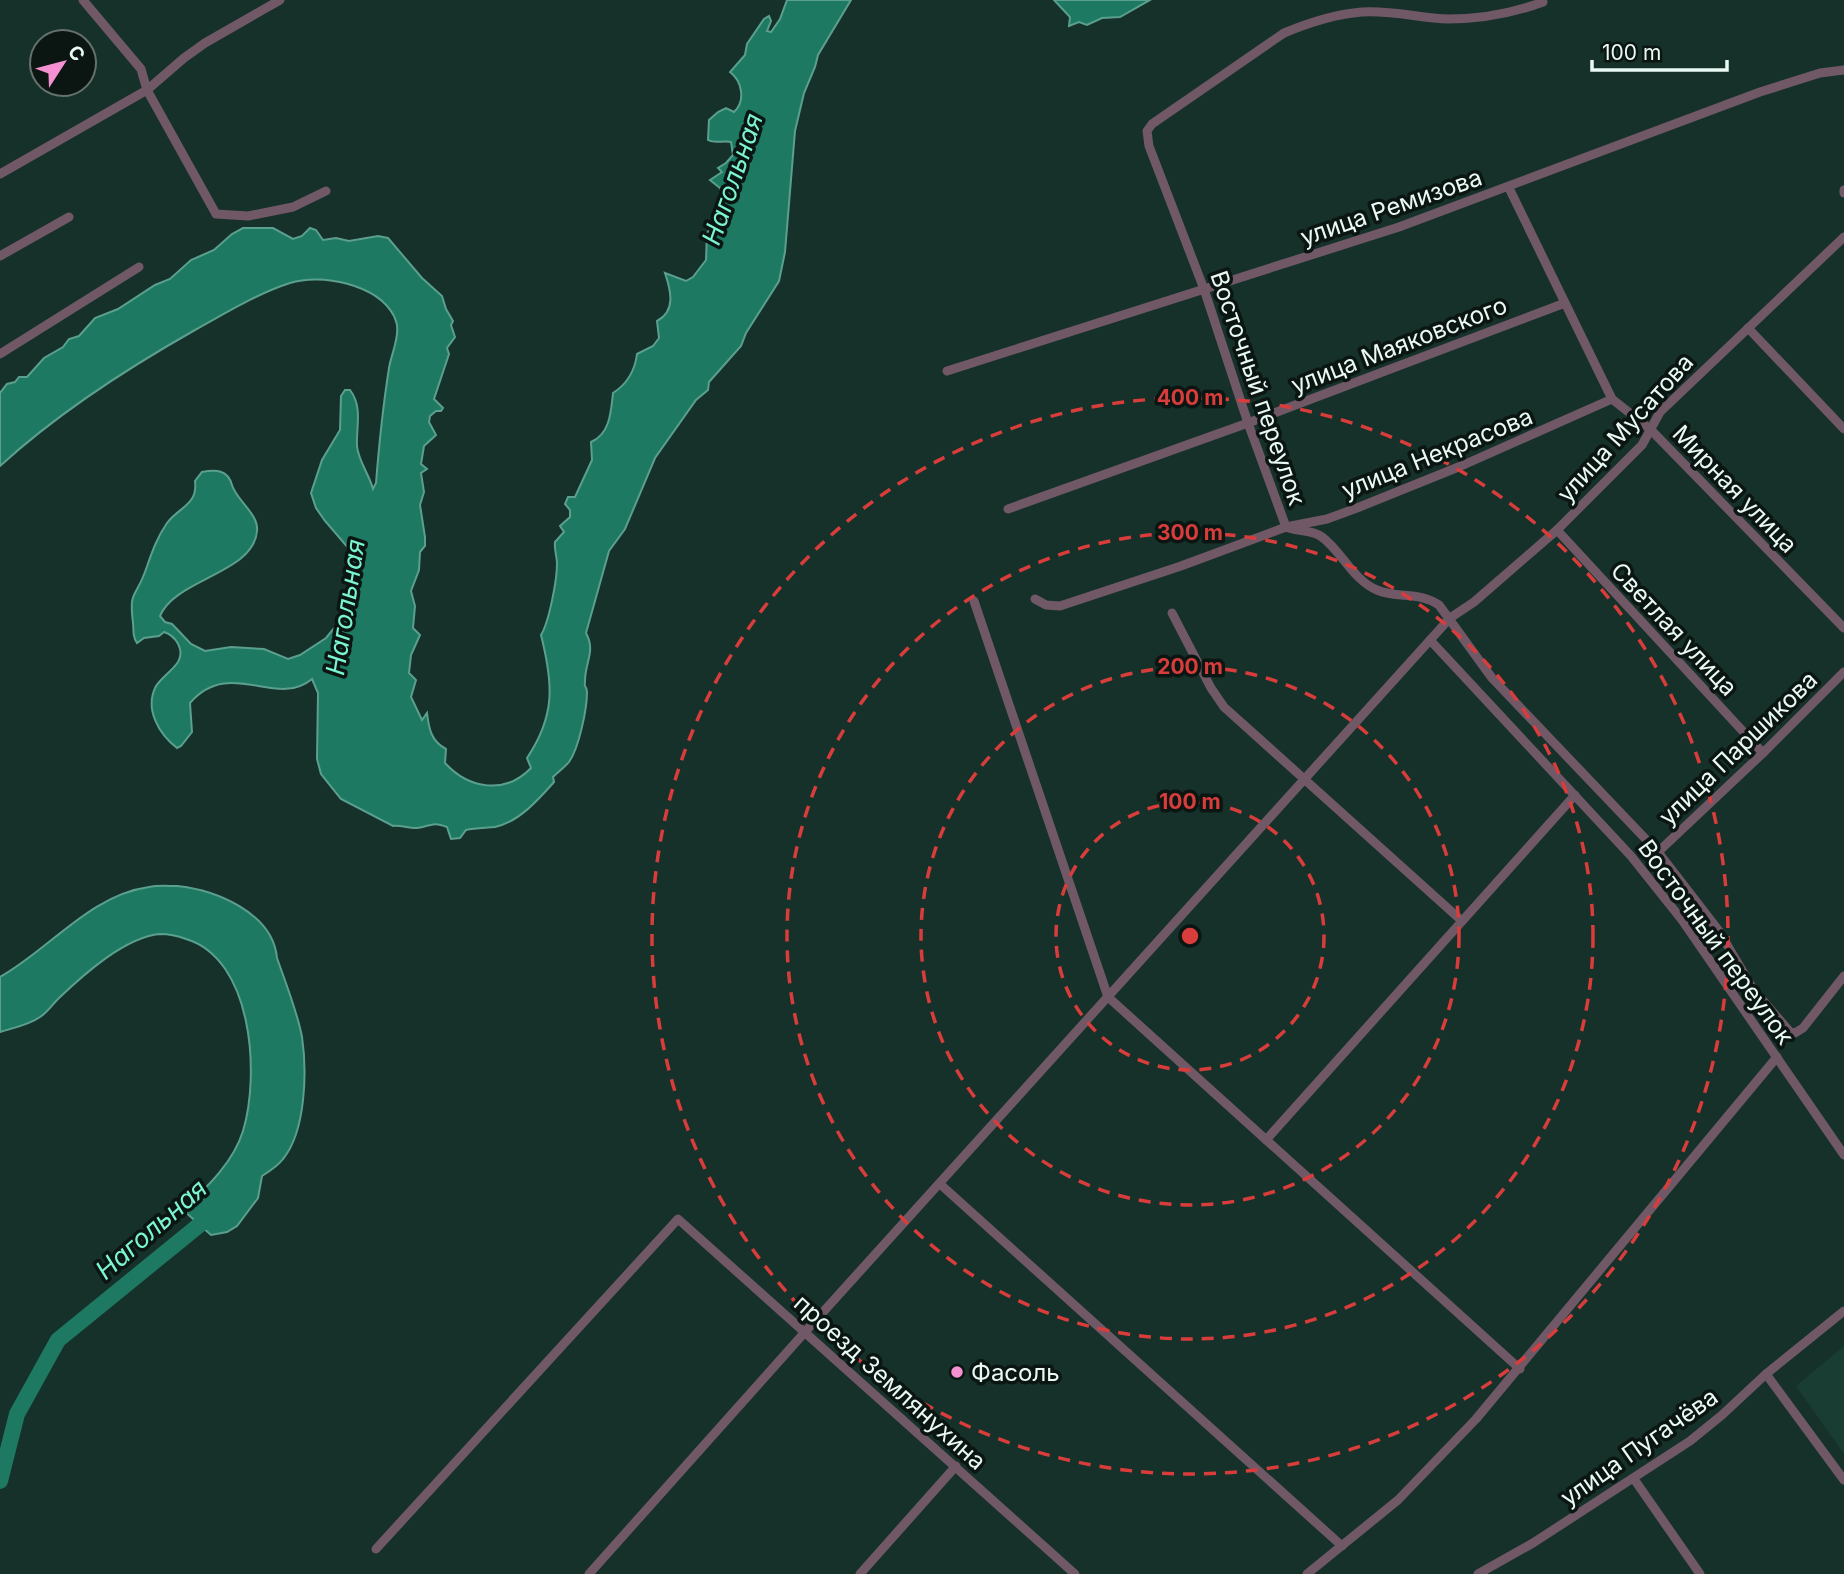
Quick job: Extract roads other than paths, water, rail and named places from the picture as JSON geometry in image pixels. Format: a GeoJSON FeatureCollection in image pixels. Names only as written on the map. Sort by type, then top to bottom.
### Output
{"type":"FeatureCollection","features":[{"type":"Feature","properties":{"kind":"street"},"geometry":{"type":"LineString","coordinates":[[83,0],[141,69],[147,90],[216,214],[248,216],[293,207],[327,191]]}},
{"type":"Feature","properties":{"kind":"street"},"geometry":{"type":"LineString","coordinates":[[0,174],[147,90],[205,43],[280,0]]}},
{"type":"Feature","properties":{"kind":"street","name":"Восточный переулок"},"geometry":{"type":"LineString","coordinates":[[1543,2],[1507,13],[1480,17],[1447,19],[1362,12],[1303,24],[1284,33],[1152,124],[1147,131],[1149,146],[1204,289],[1286,527],[1319,535],[1331,544],[1362,581],[1375,590],[1428,597],[1439,605],[1492,678],[1658,852],[1719,931],[1753,989],[1786,1028],[1795,1033],[1804,1028],[1844,976]]}},
{"type":"Feature","properties":{"kind":"street","name":"улица Ремизова"},"geometry":{"type":"LineString","coordinates":[[947,371],[1399,227],[1760,92],[1820,73],[1844,70]]}},
{"type":"Feature","properties":{"kind":"street","name":"Мирная улица"},"geometry":{"type":"LineString","coordinates":[[1509,188],[1612,399],[1650,429],[1844,628]]}},
{"type":"Feature","properties":{"kind":"street"},"geometry":{"type":"LineString","coordinates":[[0,256],[69,217]]}},
{"type":"Feature","properties":{"kind":"street","name":"улица Мусатова"},"geometry":{"type":"LineString","coordinates":[[589,1574],[1450,618],[1474,602],[1558,530],[1642,445],[1660,412],[1844,237]]}},
{"type":"Feature","properties":{"kind":"street"},"geometry":{"type":"LineString","coordinates":[[0,354],[139,267]]}},
{"type":"Feature","properties":{"kind":"street","name":"улица Маяковского"},"geometry":{"type":"LineString","coordinates":[[1008,509],[1248,423],[1565,303]]}},
{"type":"Feature","properties":{"kind":"street"},"geometry":{"type":"LineString","coordinates":[[1748,328],[1844,429]]}},
{"type":"Feature","properties":{"kind":"street","name":"улица Некрасова"},"geometry":{"type":"LineString","coordinates":[[1035,599],[1060,606],[1181,566],[1286,527],[1327,519],[1461,466],[1612,399]]}},
{"type":"Feature","properties":{"kind":"street","name":"Светлая улица"},"geometry":{"type":"LineString","coordinates":[[1558,530],[1763,753]]}},
{"type":"Feature","properties":{"kind":"street"},"geometry":{"type":"LineString","coordinates":[[974,601],[1108,997],[1520,1369]]}},
{"type":"Feature","properties":{"kind":"street"},"geometry":{"type":"LineString","coordinates":[[1172,614],[1224,707],[1462,921]]}},
{"type":"Feature","properties":{"kind":"street","name":"Восточный переулок"},"geometry":{"type":"LineString","coordinates":[[1430,640],[1631,856],[1682,920],[1844,1155]]}},
{"type":"Feature","properties":{"kind":"street","name":"улица Паршикова"},"geometry":{"type":"LineString","coordinates":[[1658,852],[1844,672]]}},
{"type":"Feature","properties":{"kind":"street"},"geometry":{"type":"LineString","coordinates":[[1266,1140],[1575,795]]}},
{"type":"Feature","properties":{"kind":"street"},"geometry":{"type":"LineString","coordinates":[[1307,1574],[1398,1500],[1476,1419],[1777,1057]]}},
{"type":"Feature","properties":{"kind":"street"},"geometry":{"type":"LineString","coordinates":[[940,1184],[1342,1546]]}},
{"type":"Feature","properties":{"kind":"street","name":"проезд Землянухина"},"geometry":{"type":"LineString","coordinates":[[376,1549],[678,1219],[1075,1574]]}},
{"type":"Feature","properties":{"kind":"street","name":"улица Пугачёва"},"geometry":{"type":"LineString","coordinates":[[1478,1574],[1533,1543],[1701,1433],[1766,1374],[1844,1311]]}},
{"type":"Feature","properties":{"kind":"street"},"geometry":{"type":"LineString","coordinates":[[1766,1374],[1844,1480]]}},
{"type":"Feature","properties":{"kind":"street"},"geometry":{"type":"LineString","coordinates":[[860,1574],[956,1466]]}},
{"type":"Feature","properties":{"kind":"street"},"geometry":{"type":"LineString","coordinates":[[1634,1479],[1700,1574]]}},
{"type":"Feature","properties":{"kind":"water"},"geometry":{"type":"Polygon","coordinates":[[[787,0],[851,0],[818,55],[804,93],[795,131],[785,252],[779,281],[746,333],[741,346],[709,382],[708,390],[696,400],[655,458],[625,529],[609,551],[586,633],[590,651],[585,674],[587,699],[582,728],[573,756],[553,777],[554,782],[528,809],[512,820],[495,827],[466,830],[460,838],[451,839],[447,827],[438,824],[414,828],[393,826],[341,799],[321,774],[317,759],[318,693],[312,679],[298,687],[283,689],[237,683],[221,684],[205,690],[190,703],[192,732],[177,748],[159,728],[152,703],[156,686],[178,662],[180,648],[176,640],[164,632],[137,643],[134,638],[132,599],[160,535],[167,523],[191,501],[195,481],[202,472],[217,471],[228,476],[234,491],[255,519],[257,531],[253,545],[229,567],[181,593],[168,603],[160,616],[165,622],[172,624],[191,644],[205,651],[231,647],[264,649],[288,659],[300,655],[326,638],[349,610],[355,570],[350,550],[316,508],[311,493],[322,460],[340,430],[341,396],[345,390],[350,390],[356,403],[359,457],[373,489],[376,483],[387,382],[397,336],[394,316],[375,296],[347,284],[317,279],[277,287],[169,345],[119,376],[46,427],[0,466],[0,393],[7,384],[15,382],[19,377],[27,377],[44,358],[63,347],[69,339],[79,336],[95,318],[118,309],[155,285],[170,279],[191,260],[214,250],[243,228],[273,228],[293,239],[302,236],[310,228],[316,230],[323,240],[336,238],[349,241],[378,236],[388,238],[422,278],[442,296],[453,321],[451,325],[455,337],[447,348],[449,354],[434,399],[443,408],[430,416],[429,422],[436,435],[424,446],[421,464],[427,469],[421,473],[424,492],[420,505],[425,546],[420,552],[419,570],[411,591],[415,606],[413,628],[420,635],[411,655],[409,673],[416,680],[411,697],[422,720],[427,713],[432,734],[446,749],[445,763],[455,772],[465,779],[487,785],[499,785],[521,777],[531,768],[527,758],[547,713],[548,668],[541,635],[550,611],[556,580],[555,542],[564,532],[560,526],[570,517],[570,510],[565,504],[568,497],[575,497],[592,460],[591,442],[606,428],[613,393],[629,376],[637,354],[653,346],[659,338],[657,321],[667,312],[670,300],[665,273],[686,281],[693,277],[706,260],[707,233],[724,210],[720,188],[710,180],[722,172],[718,168],[733,155],[731,142],[708,140],[709,120],[726,108],[734,112],[738,107],[740,86],[730,72],[745,55],[747,44],[769,16],[771,21],[767,31],[771,32],[780,19],[787,0]]]}},
{"type":"Feature","properties":{"kind":"water"},"geometry":{"type":"Polygon","coordinates":[[[1054,0],[1150,0],[1120,17],[1102,18],[1087,25],[1079,22],[1069,26],[1070,17],[1054,0]]]}},
{"type":"Feature","properties":{"kind":"water"},"geometry":{"type":"Polygon","coordinates":[[[177,886],[225,899],[254,916],[265,928],[273,942],[294,1008],[304,1051],[303,1100],[291,1147],[279,1164],[262,1176],[258,1198],[237,1226],[227,1232],[211,1235],[183,1210],[218,1174],[239,1143],[248,1107],[251,1080],[246,1021],[238,994],[226,970],[208,951],[186,939],[166,934],[133,942],[92,969],[36,1020],[0,1032],[0,977],[108,900],[149,887],[177,886]]]}},
{"type":"Feature","properties":{"kind":"waterway","name":"Нагольная"},"geometry":{"type":"LineString","coordinates":[[0,1481],[17,1414],[58,1340],[214,1213]]}},
{"type":"Feature","properties":{"kind":"place","name":"Фасоль"},"geometry":{"type":"Point","coordinates":[957,1372]}}]}
